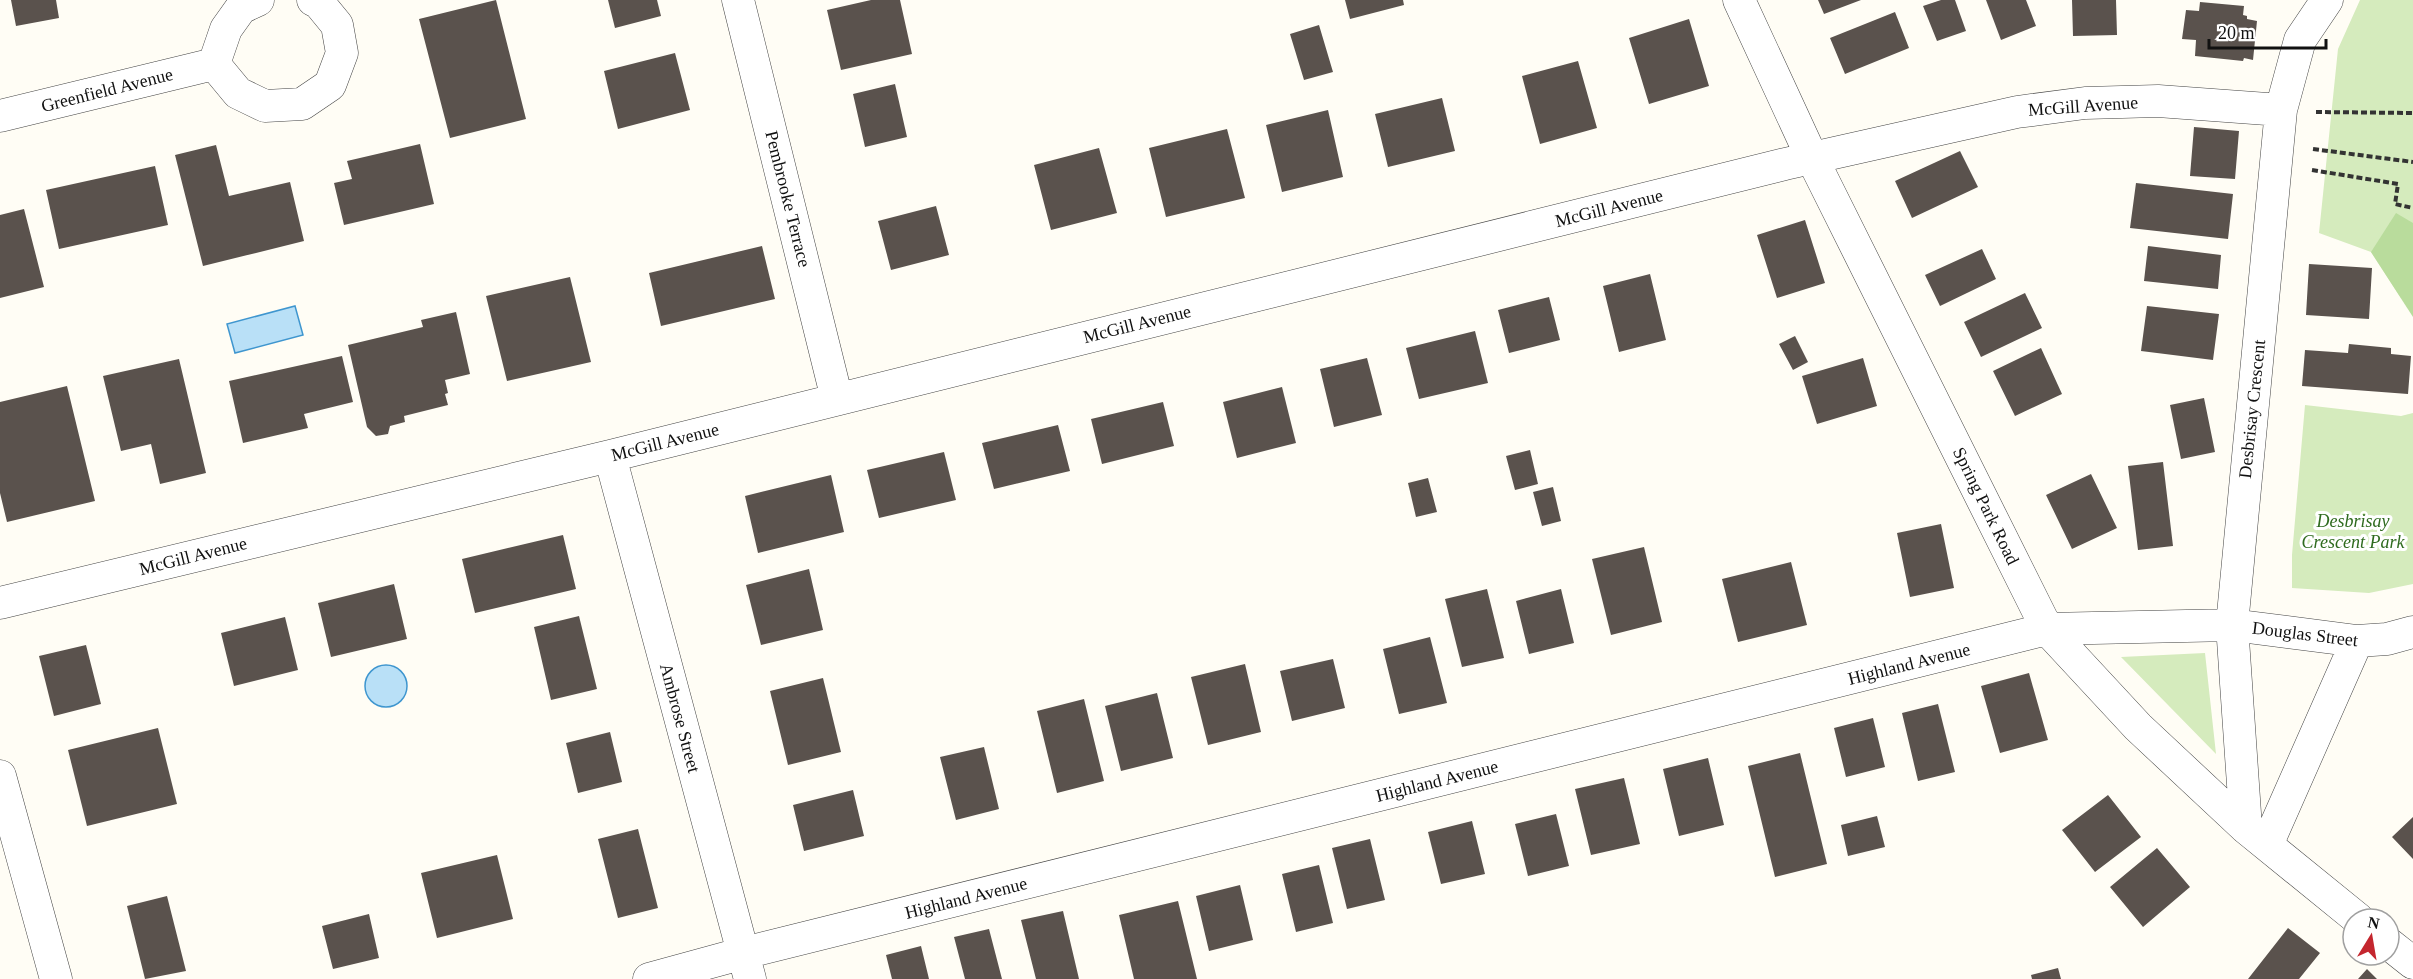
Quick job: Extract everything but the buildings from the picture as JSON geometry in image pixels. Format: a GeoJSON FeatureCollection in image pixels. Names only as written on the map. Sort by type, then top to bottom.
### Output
{"type":"FeatureCollection","features":[{"type":"Feature","properties":{"kind":"street"},"geometry":{"type":"LineString","coordinates":[[258,0],[241,8],[226,30],[214,64],[238,93],[266,106],[302,104],[330,85],[342,53],[337,25],[319,3],[313,0]]}},
{"type":"Feature","properties":{"kind":"street","name":"Pembrooke Terrace"},"geometry":{"type":"LineString","coordinates":[[738,0],[837,399]]}},
{"type":"Feature","properties":{"kind":"street","name":"Spring Park Road"},"geometry":{"type":"LineString","coordinates":[[1739,0],[1812,158],[2047,629],[2138,727],[2256,836],[2343,907]]}},
{"type":"Feature","properties":{"kind":"street","name":"Desbrisay Crescent"},"geometry":{"type":"LineString","coordinates":[[2256,836],[2232,625],[2281,110],[2300,40],[2327,0]]}},
{"type":"Feature","properties":{"kind":"street","name":"Greenfield Avenue"},"geometry":{"type":"LineString","coordinates":[[0,116],[214,64]]}},
{"type":"Feature","properties":{"kind":"street","name":"McGill Avenue"},"geometry":{"type":"LineString","coordinates":[[0,603],[610,456],[1812,158],[2018,112],[2063,105],[2158,101],[2281,110]]}},
{"type":"Feature","properties":{"kind":"street","name":"Ambrose Street"},"geometry":{"type":"LineString","coordinates":[[610,456],[747,966]]}},
{"type":"Feature","properties":{"kind":"street","name":"Highland Avenue"},"geometry":{"type":"LineString","coordinates":[[649,979],[747,966],[2047,629],[2232,625]]}},
{"type":"Feature","properties":{"kind":"street","name":"Douglas Street"},"geometry":{"type":"LineString","coordinates":[[2232,625],[2357,641],[2387,639],[2413,632]]}},
{"type":"Feature","properties":{"kind":"street"},"geometry":{"type":"LineString","coordinates":[[2256,836],[2357,641]]}},
{"type":"Feature","properties":{"kind":"street"},"geometry":{"type":"LineString","coordinates":[[0,776],[56,979]]}},
{"type":"Feature","properties":{"kind":"street"},"geometry":{"type":"LineString","coordinates":[[2401,954],[2413,963]]}},
{"type":"Feature","properties":{"kind":"path"},"geometry":{"type":"LineString","coordinates":[[2312,112],[2413,113]]}},
{"type":"Feature","properties":{"kind":"path"},"geometry":{"type":"LineString","coordinates":[[2306,148],[2413,162]]}},
{"type":"Feature","properties":{"kind":"path"},"geometry":{"type":"LineString","coordinates":[[2302,168],[2398,184],[2395,204],[2413,208]]}},
{"type":"Feature","properties":{"kind":"green space"},"geometry":{"type":"Polygon","coordinates":[[[2360,0],[2413,0],[2413,299],[2401,298],[2371,252],[2319,233],[2338,49],[2360,0]]]}},
{"type":"Feature","properties":{"kind":"green space"},"geometry":{"type":"Polygon","coordinates":[[[2396,213],[2413,223],[2413,317],[2371,252],[2396,213]]]}},
{"type":"Feature","properties":{"kind":"green space","name":"Desbrisay Crescent Park"},"geometry":{"type":"Polygon","coordinates":[[[2305,405],[2401,416],[2413,413],[2413,584],[2369,593],[2292,588],[2292,555],[2305,405]]]}},
{"type":"Feature","properties":{"kind":"green space"},"geometry":{"type":"Polygon","coordinates":[[[2205,653],[2216,754],[2121,657],[2205,653]]]}},
{"type":"Feature","properties":{"kind":"water"},"geometry":{"type":"Polygon","coordinates":[[[295,306],[303,335],[235,353],[227,324],[295,306]]]}},
{"type":"Feature","properties":{"kind":"water"},"geometry":{"type":"Polygon","coordinates":[[[386,665],[401,671],[407,686],[401,701],[386,707],[371,701],[365,686],[371,671],[386,665]]]}}]}
